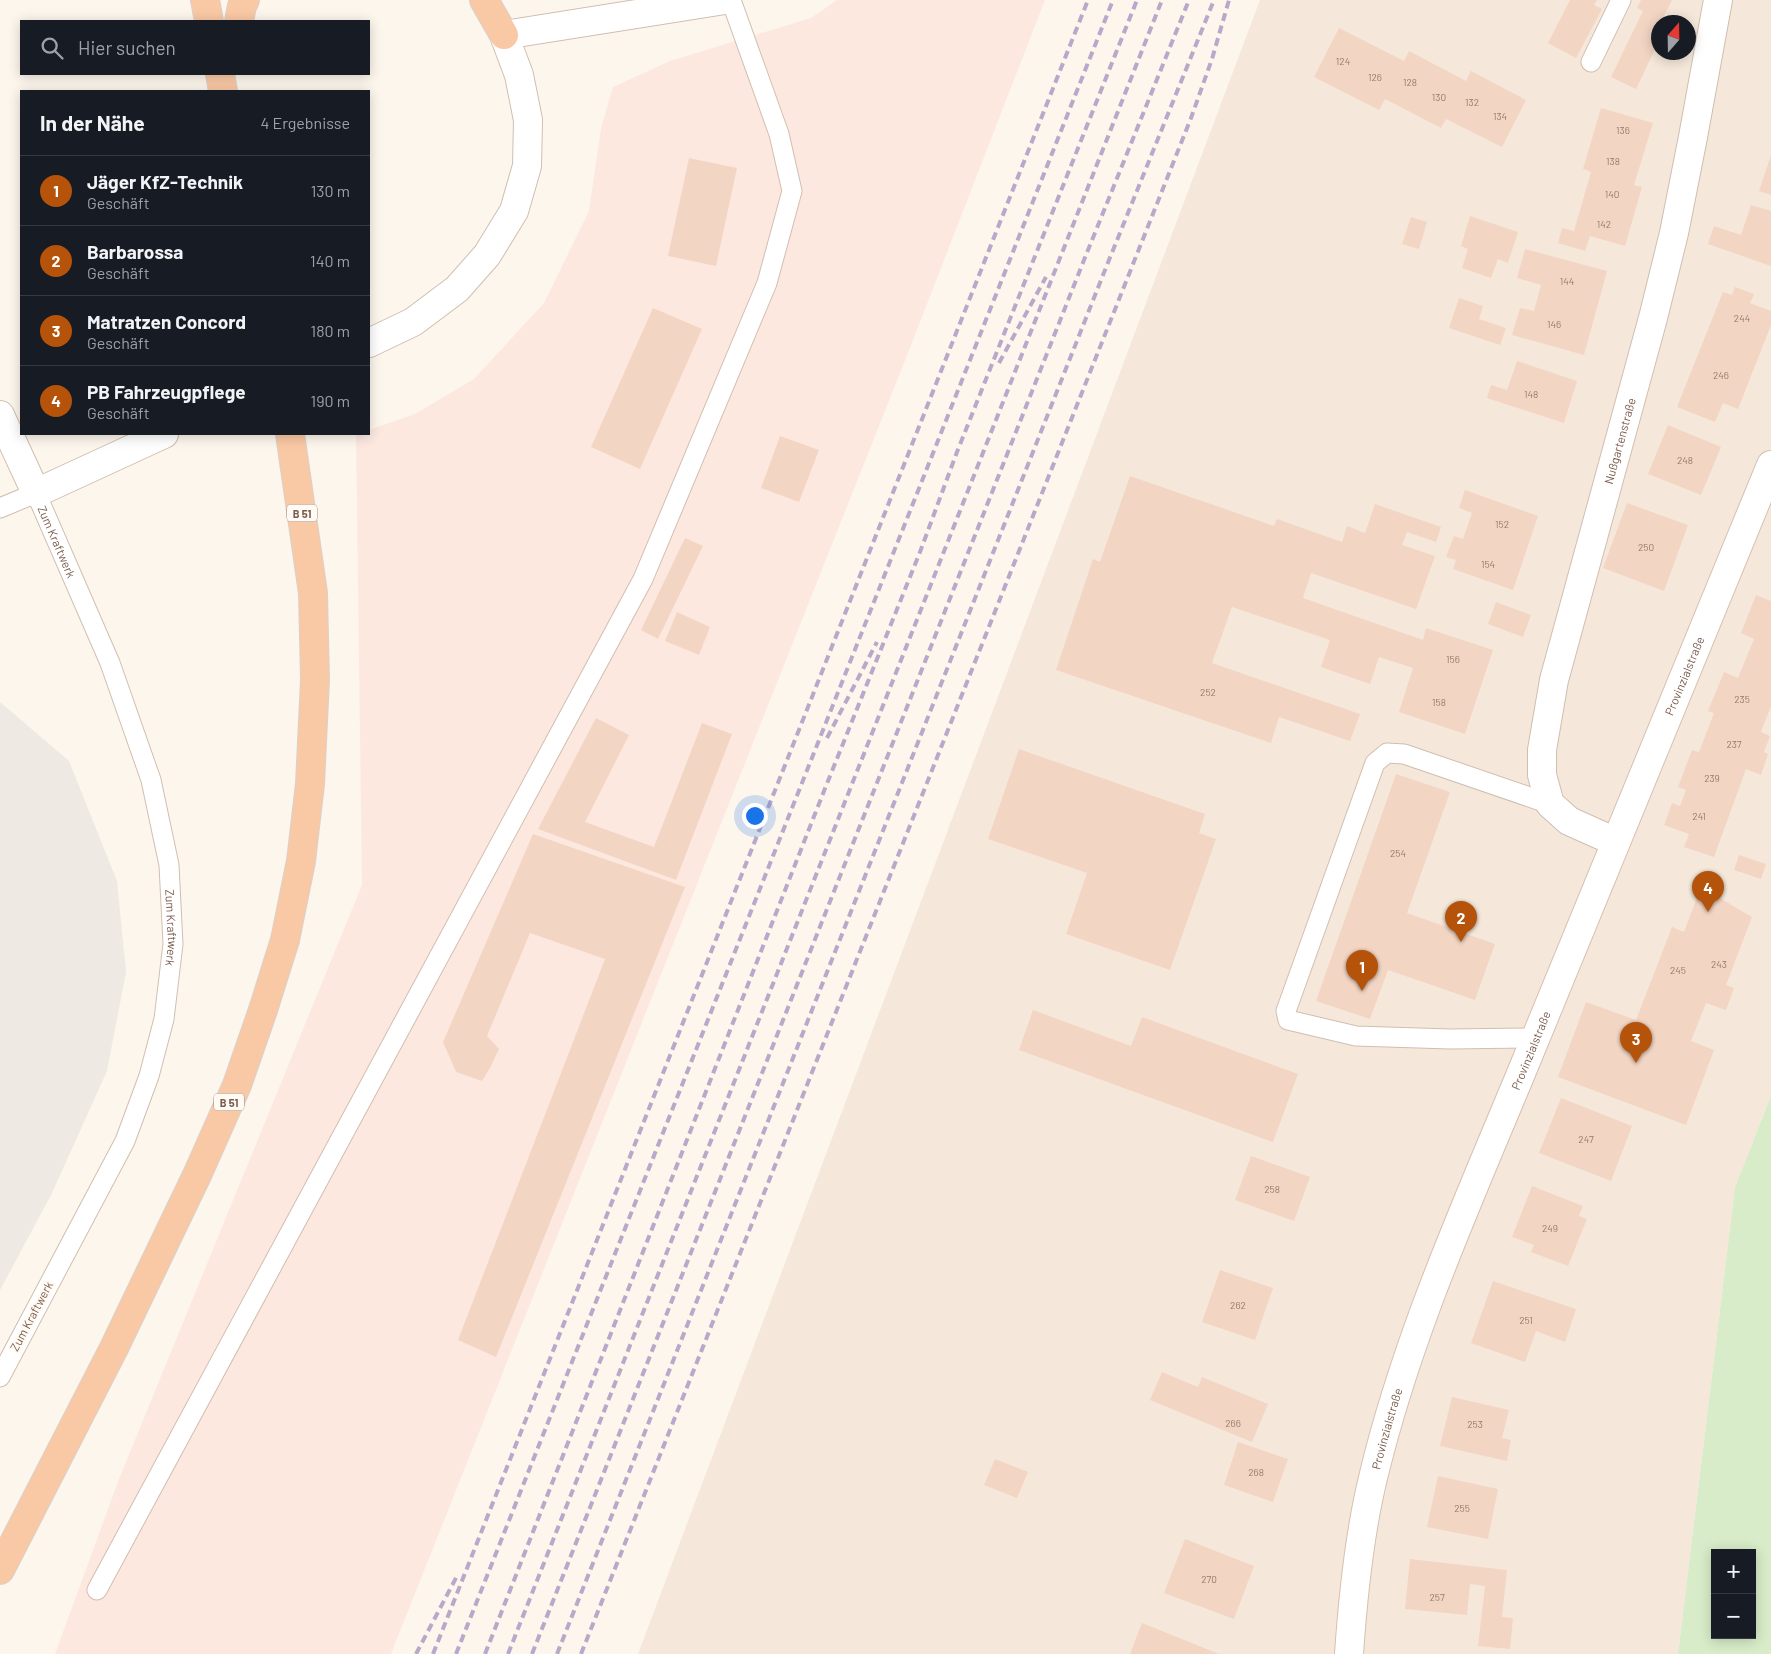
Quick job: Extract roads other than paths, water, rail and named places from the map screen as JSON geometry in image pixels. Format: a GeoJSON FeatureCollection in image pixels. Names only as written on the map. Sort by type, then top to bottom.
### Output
{"type":"FeatureCollection","features":[{"type":"Feature","properties":{"kind":"highway"},"geometry":{"type":"LineString","coordinates":[[205,0],[210,20]]}},
{"type":"Feature","properties":{"kind":"highway"},"geometry":{"type":"LineString","coordinates":[[239,20],[245,0]]}},
{"type":"Feature","properties":{"kind":"highway"},"geometry":{"type":"LineString","coordinates":[[484,0],[504,35]]}},
{"type":"Feature","properties":{"kind":"highway"},"geometry":{"type":"LineString","coordinates":[[220,75],[223,90]]}},
{"type":"Feature","properties":{"kind":"highway"},"geometry":{"type":"LineString","coordinates":[[231,90],[232,75]]}},
{"type":"Feature","properties":{"kind":"highway","name":"B 51"},"geometry":{"type":"LineString","coordinates":[[0,1570],[114,1348],[198,1173],[237,1085],[285,940],[301,861],[310,784],[315,680],[313,593],[290,435]]}},
{"type":"Feature","properties":{"kind":"street"},"geometry":{"type":"LineString","coordinates":[[370,343],[413,322],[457,289],[487,255],[514,211],[527,166],[528,120],[519,75],[504,35],[725,0]]}},
{"type":"Feature","properties":{"kind":"street","name":"Nußgartenstraße"},"geometry":{"type":"LineString","coordinates":[[1550,804],[1542,775],[1542,750],[1554,680],[1653,318],[1689,156],[1718,0]]}},
{"type":"Feature","properties":{"kind":"street"},"geometry":{"type":"LineString","coordinates":[[0,415],[36,493],[162,435]]}},
{"type":"Feature","properties":{"kind":"street","name":"Provinzialstraße"},"geometry":{"type":"LineString","coordinates":[[1349,1654],[1354,1583],[1370,1490],[1392,1405],[1414,1338],[1535,1038],[1771,465]]}},
{"type":"Feature","properties":{"kind":"street"},"geometry":{"type":"LineString","coordinates":[[1550,804],[1569,821],[1616,842]]}},
{"type":"Feature","properties":{"kind":"lane"},"geometry":{"type":"LineString","coordinates":[[97,1590],[644,579],[767,283],[792,191],[779,134],[732,0]]}},
{"type":"Feature","properties":{"kind":"lane"},"geometry":{"type":"LineString","coordinates":[[1591,62],[1621,0]]}},
{"type":"Feature","properties":{"kind":"lane"},"geometry":{"type":"LineString","coordinates":[[0,508],[36,493]]}},
{"type":"Feature","properties":{"kind":"lane","name":"Zum Kraftwerk"},"geometry":{"type":"LineString","coordinates":[[0,1377],[124,1141],[149,1076],[164,1019],[173,944],[170,865],[151,780],[110,663],[36,493]]}},
{"type":"Feature","properties":{"kind":"lane"},"geometry":{"type":"LineString","coordinates":[[1535,1038],[1450,1039],[1356,1036],[1288,1020],[1286,1011],[1372,770],[1375,763],[1386,753],[1404,754],[1550,804]]}},
{"type":"Feature","properties":{"kind":"railway"},"geometry":{"type":"LineString","coordinates":[[433,1654],[1088,0]]}},
{"type":"Feature","properties":{"kind":"railway"},"geometry":{"type":"LineString","coordinates":[[456,1654],[1113,0]]}},
{"type":"Feature","properties":{"kind":"railway"},"geometry":{"type":"LineString","coordinates":[[485,1654],[824,791],[920,552],[957,452],[1137,0]]}},
{"type":"Feature","properties":{"kind":"railway"},"geometry":{"type":"LineString","coordinates":[[508,1654],[1162,0]]}},
{"type":"Feature","properties":{"kind":"railway"},"geometry":{"type":"LineString","coordinates":[[532,1654],[1086,255],[1189,0]]}},
{"type":"Feature","properties":{"kind":"railway"},"geometry":{"type":"LineString","coordinates":[[557,1654],[1107,265],[1214,0]]}},
{"type":"Feature","properties":{"kind":"railway"},"geometry":{"type":"LineString","coordinates":[[581,1654],[1191,118],[1212,59],[1229,0]]}},
{"type":"Feature","properties":{"kind":"railway"},"geometry":{"type":"LineString","coordinates":[[999,363],[1046,277]]}},
{"type":"Feature","properties":{"kind":"railway"},"geometry":{"type":"LineString","coordinates":[[827,738],[877,642]]}},
{"type":"Feature","properties":{"kind":"railway"},"geometry":{"type":"LineString","coordinates":[[416,1654],[457,1576]]}},
{"type":"Feature","properties":{"kind":"place","name":"PB Fahrzeugpflege"},"geometry":{"type":"Point","coordinates":[1708,912]}},
{"type":"Feature","properties":{"kind":"place","name":"Barbarossa"},"geometry":{"type":"Point","coordinates":[1461,942]}},
{"type":"Feature","properties":{"kind":"place","name":"Jäger KfZ-Technik"},"geometry":{"type":"Point","coordinates":[1362,991]}},
{"type":"Feature","properties":{"kind":"place","name":"Matratzen Concord"},"geometry":{"type":"Point","coordinates":[1636,1063]}}]}
